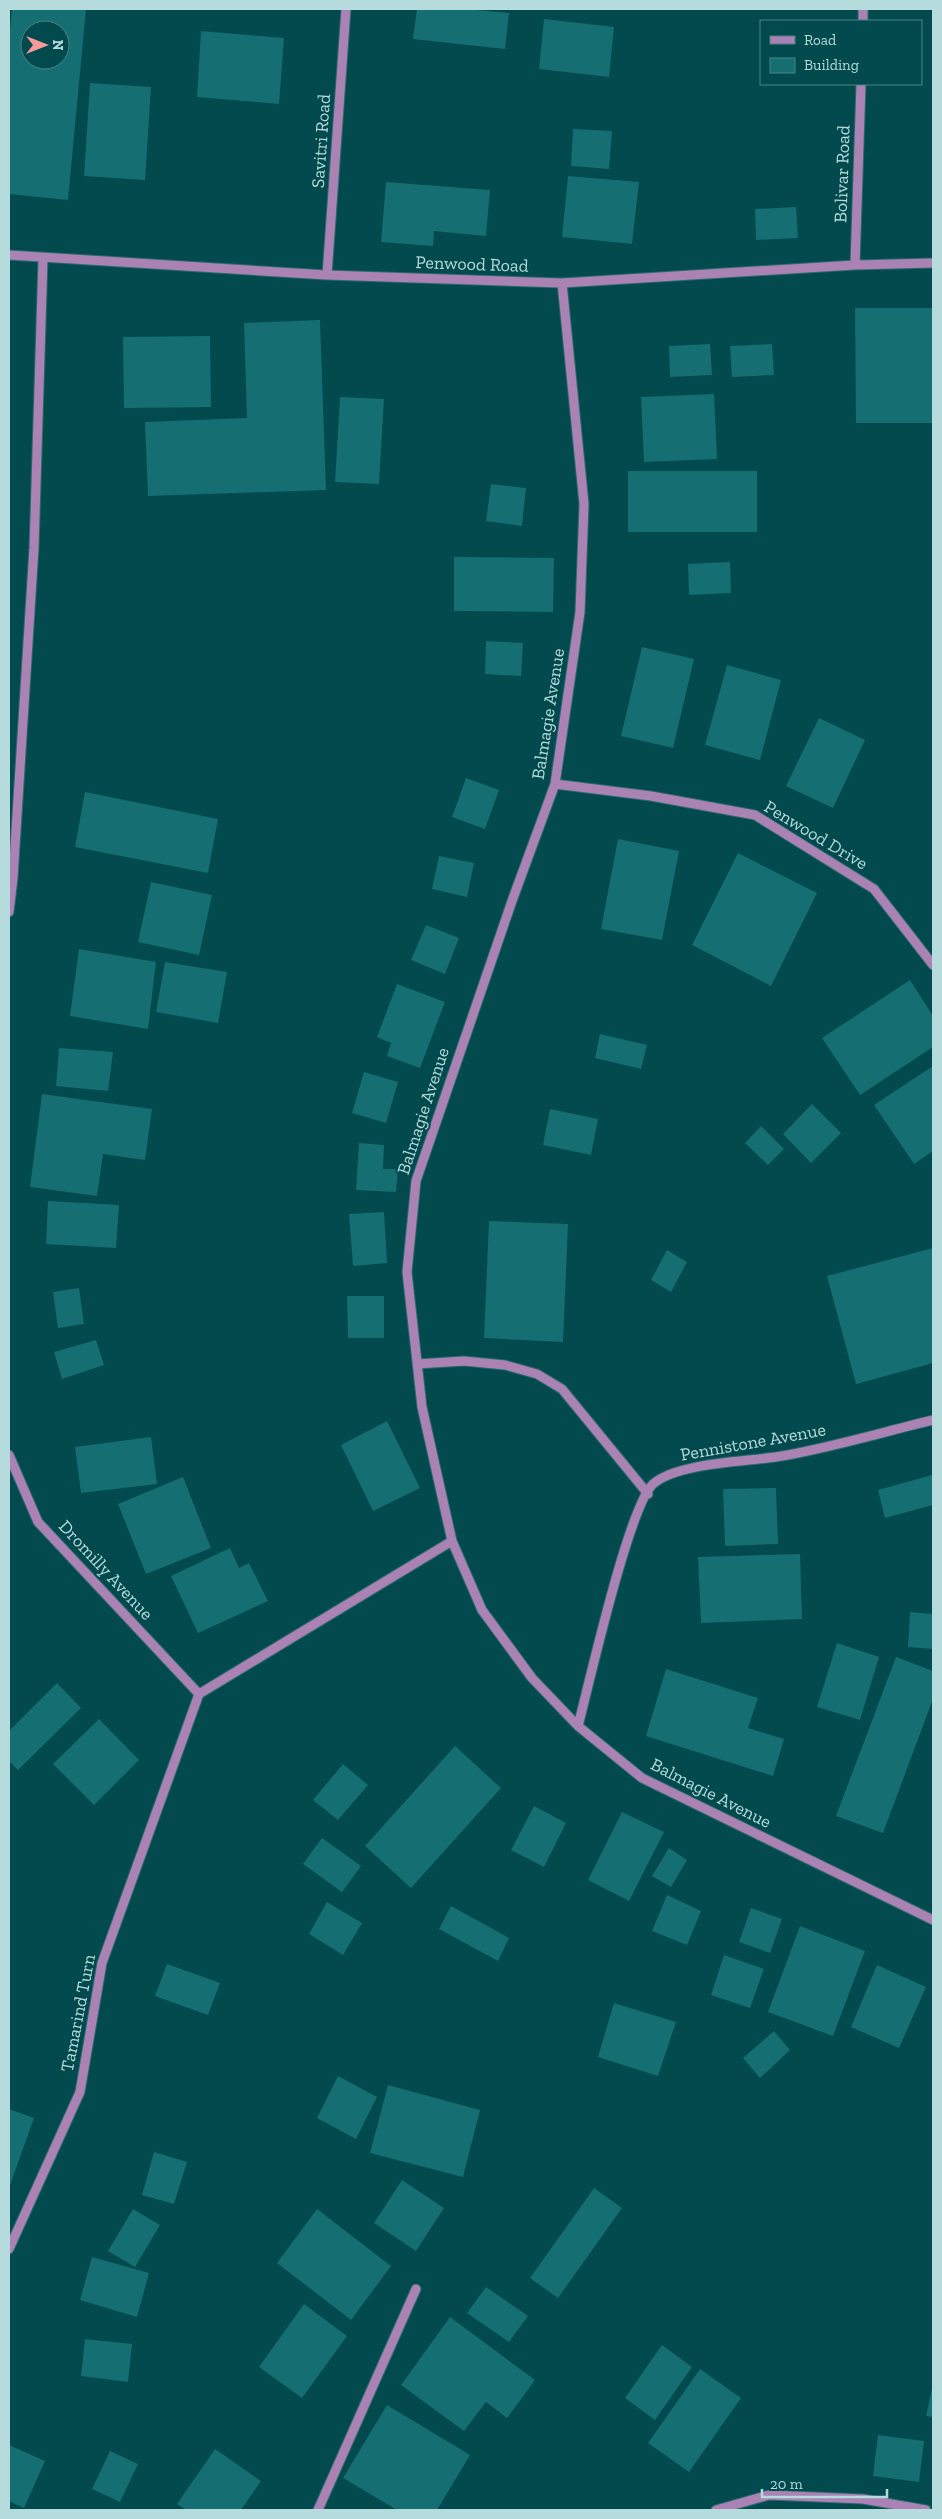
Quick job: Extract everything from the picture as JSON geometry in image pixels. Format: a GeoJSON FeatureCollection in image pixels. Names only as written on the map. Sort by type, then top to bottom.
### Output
{"type":"FeatureCollection","features":[{"type":"Feature","properties":{"kind":"street","name":"Savitri Road"},"geometry":{"type":"LineString","coordinates":[[327,275],[346,9]]}},
{"type":"Feature","properties":{"kind":"street","name":"Bolivar Road"},"geometry":{"type":"LineString","coordinates":[[855,265],[861,85]]}},
{"type":"Feature","properties":{"kind":"street","name":"Penwood Road"},"geometry":{"type":"LineString","coordinates":[[9,255],[43,259],[327,275],[562,284],[855,265],[933,262]]}},
{"type":"Feature","properties":{"kind":"street"},"geometry":{"type":"LineString","coordinates":[[9,912],[13,878],[34,548],[43,259]]}},
{"type":"Feature","properties":{"kind":"street","name":"Balmagie Avenue"},"geometry":{"type":"LineString","coordinates":[[562,284],[584,504],[580,612],[555,784],[416,1181],[407,1272],[422,1407],[452,1541],[482,1610],[532,1678],[578,1726],[642,1778],[933,1920]]}},
{"type":"Feature","properties":{"kind":"street","name":"Penwood Drive"},"geometry":{"type":"LineString","coordinates":[[555,784],[651,796],[756,816],[874,889],[933,965]]}},
{"type":"Feature","properties":{"kind":"street"},"geometry":{"type":"LineString","coordinates":[[417,1364],[464,1362],[505,1365],[537,1374],[562,1389],[648,1494]]}},
{"type":"Feature","properties":{"kind":"street","name":"Pennistone Avenue"},"geometry":{"type":"LineString","coordinates":[[578,1726],[622,1562],[637,1514],[653,1484],[673,1473],[705,1466],[783,1456],[933,1420]]}},
{"type":"Feature","properties":{"kind":"street","name":"Dromilly Avenue"},"geometry":{"type":"LineString","coordinates":[[9,1455],[38,1522],[199,1694]]}},
{"type":"Feature","properties":{"kind":"street"},"geometry":{"type":"LineString","coordinates":[[199,1694],[452,1541]]}},
{"type":"Feature","properties":{"kind":"street","name":"Tamarind Turn"},"geometry":{"type":"LineString","coordinates":[[9,2249],[80,2092],[102,1963],[199,1694]]}},
{"type":"Feature","properties":{"kind":"street"},"geometry":{"type":"LineString","coordinates":[[318,2510],[416,2289]]}},
{"type":"Feature","properties":{"kind":"street"},"geometry":{"type":"LineString","coordinates":[[716,2510],[769,2495],[862,2499],[926,2510]]}},
{"type":"Feature","properties":{"kind":"building"},"geometry":{"type":"Polygon","coordinates":[[[12,9],[86,9],[68,200],[9,194],[9,43],[12,9]]]}},
{"type":"Feature","properties":{"kind":"building"},"geometry":{"type":"Polygon","coordinates":[[[417,9],[466,9],[509,13],[505,49],[413,39],[417,9]]]}},
{"type":"Feature","properties":{"kind":"building"},"geometry":{"type":"Polygon","coordinates":[[[544,19],[614,27],[609,77],[539,69],[544,19]]]}},
{"type":"Feature","properties":{"kind":"building"},"geometry":{"type":"Polygon","coordinates":[[[201,31],[284,38],[279,104],[197,97],[201,31]]]}},
{"type":"Feature","properties":{"kind":"building"},"geometry":{"type":"Polygon","coordinates":[[[90,83],[151,87],[145,180],[84,176],[90,83]]]}},
{"type":"Feature","properties":{"kind":"building"},"geometry":{"type":"Polygon","coordinates":[[[573,129],[612,131],[609,169],[571,166],[573,129]]]}},
{"type":"Feature","properties":{"kind":"building"},"geometry":{"type":"Polygon","coordinates":[[[568,176],[639,182],[632,244],[562,237],[568,176]]]}},
{"type":"Feature","properties":{"kind":"building"},"geometry":{"type":"Polygon","coordinates":[[[386,182],[490,190],[486,236],[434,231],[433,246],[381,242],[386,182]]]}},
{"type":"Feature","properties":{"kind":"building"},"geometry":{"type":"Polygon","coordinates":[[[796,207],[798,238],[756,240],[755,209],[796,207]]]}},
{"type":"Feature","properties":{"kind":"building"},"geometry":{"type":"Polygon","coordinates":[[[855,308],[933,308],[933,423],[856,423],[855,308]]]}},
{"type":"Feature","properties":{"kind":"building"},"geometry":{"type":"Polygon","coordinates":[[[320,320],[326,490],[148,496],[145,422],[247,418],[244,323],[320,320]]]}},
{"type":"Feature","properties":{"kind":"building"},"geometry":{"type":"Polygon","coordinates":[[[210,336],[211,407],[124,408],[123,337],[210,336]]]}},
{"type":"Feature","properties":{"kind":"building"},"geometry":{"type":"Polygon","coordinates":[[[710,344],[712,375],[670,377],[669,346],[710,344]]]}},
{"type":"Feature","properties":{"kind":"building"},"geometry":{"type":"Polygon","coordinates":[[[772,344],[774,375],[732,377],[730,346],[772,344]]]}},
{"type":"Feature","properties":{"kind":"building"},"geometry":{"type":"Polygon","coordinates":[[[714,394],[717,459],[644,462],[641,397],[714,394]]]}},
{"type":"Feature","properties":{"kind":"building"},"geometry":{"type":"Polygon","coordinates":[[[340,397],[384,399],[379,484],[335,482],[340,397]]]}},
{"type":"Feature","properties":{"kind":"building"},"geometry":{"type":"Polygon","coordinates":[[[628,471],[757,471],[757,532],[628,532],[628,471]]]}},
{"type":"Feature","properties":{"kind":"building"},"geometry":{"type":"Polygon","coordinates":[[[491,484],[526,488],[522,526],[486,521],[491,484]]]}},
{"type":"Feature","properties":{"kind":"building"},"geometry":{"type":"Polygon","coordinates":[[[454,557],[554,558],[553,612],[454,611],[454,557]]]}},
{"type":"Feature","properties":{"kind":"building"},"geometry":{"type":"Polygon","coordinates":[[[730,562],[731,593],[689,595],[688,564],[730,562]]]}},
{"type":"Feature","properties":{"kind":"building"},"geometry":{"type":"Polygon","coordinates":[[[486,641],[523,643],[521,676],[485,674],[486,641]]]}},
{"type":"Feature","properties":{"kind":"building"},"geometry":{"type":"Polygon","coordinates":[[[642,647],[694,659],[673,748],[621,736],[642,647]]]}},
{"type":"Feature","properties":{"kind":"building"},"geometry":{"type":"Polygon","coordinates":[[[727,665],[781,680],[760,760],[705,745],[727,665]]]}},
{"type":"Feature","properties":{"kind":"building"},"geometry":{"type":"Polygon","coordinates":[[[819,718],[865,740],[833,808],[786,786],[819,718]]]}},
{"type":"Feature","properties":{"kind":"building"},"geometry":{"type":"Polygon","coordinates":[[[466,778],[499,790],[485,829],[452,817],[466,778]]]}},
{"type":"Feature","properties":{"kind":"building"},"geometry":{"type":"Polygon","coordinates":[[[85,792],[218,819],[208,873],[75,847],[85,792]]]}},
{"type":"Feature","properties":{"kind":"building"},"geometry":{"type":"Polygon","coordinates":[[[618,839],[679,851],[662,940],[601,929],[618,839]]]}},
{"type":"Feature","properties":{"kind":"building"},"geometry":{"type":"Polygon","coordinates":[[[738,853],[817,893],[771,986],[692,945],[738,853]]]}},
{"type":"Feature","properties":{"kind":"building"},"geometry":{"type":"Polygon","coordinates":[[[439,856],[474,863],[467,897],[432,889],[439,856]]]}},
{"type":"Feature","properties":{"kind":"building"},"geometry":{"type":"Polygon","coordinates":[[[151,882],[212,895],[199,955],[138,942],[151,882]]]}},
{"type":"Feature","properties":{"kind":"building"},"geometry":{"type":"Polygon","coordinates":[[[426,925],[459,938],[445,974],[411,960],[426,925]]]}},
{"type":"Feature","properties":{"kind":"building"},"geometry":{"type":"Polygon","coordinates":[[[79,949],[156,962],[148,1029],[70,1016],[79,949]]]}},
{"type":"Feature","properties":{"kind":"building"},"geometry":{"type":"Polygon","coordinates":[[[165,962],[227,972],[218,1023],[156,1012],[165,962]]]}},
{"type":"Feature","properties":{"kind":"building"},"geometry":{"type":"Polygon","coordinates":[[[910,980],[933,1016],[933,1047],[860,1095],[822,1038],[910,980]]]}},
{"type":"Feature","properties":{"kind":"building"},"geometry":{"type":"Polygon","coordinates":[[[397,984],[445,1002],[420,1068],[387,1056],[391,1043],[377,1037],[397,984]]]}},
{"type":"Feature","properties":{"kind":"building"},"geometry":{"type":"Polygon","coordinates":[[[600,1034],[647,1045],[641,1069],[595,1058],[600,1034]]]}},
{"type":"Feature","properties":{"kind":"building"},"geometry":{"type":"Polygon","coordinates":[[[59,1048],[113,1052],[108,1091],[56,1086],[59,1048]]]}},
{"type":"Feature","properties":{"kind":"building"},"geometry":{"type":"Polygon","coordinates":[[[933,1066],[933,1151],[914,1164],[874,1105],[933,1066]]]}},
{"type":"Feature","properties":{"kind":"building"},"geometry":{"type":"Polygon","coordinates":[[[364,1072],[398,1082],[386,1123],[352,1113],[364,1072]]]}},
{"type":"Feature","properties":{"kind":"building"},"geometry":{"type":"Polygon","coordinates":[[[42,1094],[152,1109],[145,1160],[103,1154],[97,1196],[30,1187],[42,1094]]]}},
{"type":"Feature","properties":{"kind":"building"},"geometry":{"type":"Polygon","coordinates":[[[812,1104],[841,1133],[811,1163],[783,1134],[812,1104]]]}},
{"type":"Feature","properties":{"kind":"building"},"geometry":{"type":"Polygon","coordinates":[[[550,1109],[598,1119],[591,1155],[543,1145],[550,1109]]]}},
{"type":"Feature","properties":{"kind":"building"},"geometry":{"type":"Polygon","coordinates":[[[761,1126],[784,1149],[768,1165],[745,1143],[761,1126]]]}},
{"type":"Feature","properties":{"kind":"building"},"geometry":{"type":"Polygon","coordinates":[[[359,1143],[384,1145],[383,1169],[398,1169],[396,1192],[356,1190],[359,1143]]]}},
{"type":"Feature","properties":{"kind":"building"},"geometry":{"type":"Polygon","coordinates":[[[48,1201],[119,1205],[116,1248],[46,1244],[48,1201]]]}},
{"type":"Feature","properties":{"kind":"building"},"geometry":{"type":"Polygon","coordinates":[[[384,1212],[387,1263],[353,1266],[349,1214],[384,1212]]]}},
{"type":"Feature","properties":{"kind":"building"},"geometry":{"type":"Polygon","coordinates":[[[489,1221],[568,1224],[563,1342],[484,1338],[489,1221]]]}},
{"type":"Feature","properties":{"kind":"building"},"geometry":{"type":"Polygon","coordinates":[[[933,1248],[933,1363],[856,1384],[827,1276],[933,1248]]]}},
{"type":"Feature","properties":{"kind":"building"},"geometry":{"type":"Polygon","coordinates":[[[667,1250],[687,1262],[671,1292],[651,1280],[667,1250]]]}},
{"type":"Feature","properties":{"kind":"building"},"geometry":{"type":"Polygon","coordinates":[[[79,1288],[84,1324],[58,1328],[53,1292],[79,1288]]]}},
{"type":"Feature","properties":{"kind":"building"},"geometry":{"type":"Polygon","coordinates":[[[347,1296],[384,1296],[384,1338],[348,1338],[347,1296]]]}},
{"type":"Feature","properties":{"kind":"building"},"geometry":{"type":"Polygon","coordinates":[[[96,1340],[104,1365],[62,1379],[54,1352],[96,1340]]]}},
{"type":"Feature","properties":{"kind":"building"},"geometry":{"type":"Polygon","coordinates":[[[387,1421],[420,1488],[373,1511],[341,1445],[387,1421]]]}},
{"type":"Feature","properties":{"kind":"building"},"geometry":{"type":"Polygon","coordinates":[[[151,1437],[157,1484],[81,1493],[75,1447],[151,1437]]]}},
{"type":"Feature","properties":{"kind":"building"},"geometry":{"type":"Polygon","coordinates":[[[932,1475],[933,1505],[885,1518],[878,1490],[932,1475]]]}},
{"type":"Feature","properties":{"kind":"building"},"geometry":{"type":"Polygon","coordinates":[[[183,1477],[211,1548],[146,1574],[118,1504],[183,1477]]]}},
{"type":"Feature","properties":{"kind":"building"},"geometry":{"type":"Polygon","coordinates":[[[776,1488],[778,1544],[725,1546],[723,1489],[776,1488]]]}},
{"type":"Feature","properties":{"kind":"building"},"geometry":{"type":"Polygon","coordinates":[[[230,1548],[239,1568],[249,1563],[268,1601],[198,1633],[171,1576],[230,1548]]]}},
{"type":"Feature","properties":{"kind":"building"},"geometry":{"type":"Polygon","coordinates":[[[800,1554],[802,1619],[701,1623],[698,1557],[800,1554]]]}},
{"type":"Feature","properties":{"kind":"building"},"geometry":{"type":"Polygon","coordinates":[[[910,1612],[933,1614],[933,1649],[908,1647],[910,1612]]]}},
{"type":"Feature","properties":{"kind":"building"},"geometry":{"type":"Polygon","coordinates":[[[837,1643],[879,1657],[860,1720],[817,1707],[837,1643]]]}},
{"type":"Feature","properties":{"kind":"building"},"geometry":{"type":"Polygon","coordinates":[[[896,1657],[933,1671],[933,1699],[883,1833],[836,1816],[896,1657]]]}},
{"type":"Feature","properties":{"kind":"building"},"geometry":{"type":"Polygon","coordinates":[[[666,1669],[758,1698],[748,1728],[784,1739],[773,1776],[646,1736],[666,1669]]]}},
{"type":"Feature","properties":{"kind":"building"},"geometry":{"type":"Polygon","coordinates":[[[57,1683],[81,1708],[18,1770],[9,1761],[9,1731],[57,1683]]]}},
{"type":"Feature","properties":{"kind":"building"},"geometry":{"type":"Polygon","coordinates":[[[99,1719],[139,1760],[94,1805],[53,1764],[99,1719]]]}},
{"type":"Feature","properties":{"kind":"building"},"geometry":{"type":"Polygon","coordinates":[[[455,1746],[501,1788],[411,1888],[365,1846],[455,1746]]]}},
{"type":"Feature","properties":{"kind":"building"},"geometry":{"type":"Polygon","coordinates":[[[343,1764],[368,1785],[338,1820],[313,1800],[343,1764]]]}},
{"type":"Feature","properties":{"kind":"building"},"geometry":{"type":"Polygon","coordinates":[[[534,1806],[566,1823],[544,1867],[511,1850],[534,1806]]]}},
{"type":"Feature","properties":{"kind":"building"},"geometry":{"type":"Polygon","coordinates":[[[622,1812],[664,1832],[629,1901],[588,1880],[622,1812]]]}},
{"type":"Feature","properties":{"kind":"building"},"geometry":{"type":"Polygon","coordinates":[[[322,1838],[361,1866],[342,1892],[303,1864],[322,1838]]]}},
{"type":"Feature","properties":{"kind":"building"},"geometry":{"type":"Polygon","coordinates":[[[669,1848],[687,1860],[671,1887],[652,1876],[669,1848]]]}},
{"type":"Feature","properties":{"kind":"building"},"geometry":{"type":"Polygon","coordinates":[[[667,1895],[701,1911],[687,1945],[652,1931],[667,1895]]]}},
{"type":"Feature","properties":{"kind":"building"},"geometry":{"type":"Polygon","coordinates":[[[327,1902],[362,1923],[343,1955],[309,1934],[327,1902]]]}},
{"type":"Feature","properties":{"kind":"building"},"geometry":{"type":"Polygon","coordinates":[[[451,1906],[509,1938],[498,1961],[439,1929],[451,1906]]]}},
{"type":"Feature","properties":{"kind":"building"},"geometry":{"type":"Polygon","coordinates":[[[751,1908],[782,1919],[770,1953],[739,1942],[751,1908]]]}},
{"type":"Feature","properties":{"kind":"building"},"geometry":{"type":"Polygon","coordinates":[[[800,1926],[865,1951],[833,2036],[768,2012],[800,1926]]]}},
{"type":"Feature","properties":{"kind":"building"},"geometry":{"type":"Polygon","coordinates":[[[724,1955],[764,1969],[750,2008],[711,1995],[724,1955]]]}},
{"type":"Feature","properties":{"kind":"building"},"geometry":{"type":"Polygon","coordinates":[[[167,1964],[220,1983],[208,2015],[155,1996],[167,1964]]]}},
{"type":"Feature","properties":{"kind":"building"},"geometry":{"type":"Polygon","coordinates":[[[877,1965],[926,1987],[899,2048],[851,2027],[877,1965]]]}},
{"type":"Feature","properties":{"kind":"building"},"geometry":{"type":"Polygon","coordinates":[[[614,2003],[676,2022],[658,2076],[598,2057],[614,2003]]]}},
{"type":"Feature","properties":{"kind":"building"},"geometry":{"type":"Polygon","coordinates":[[[774,2031],[790,2050],[760,2078],[743,2058],[774,2031]]]}},
{"type":"Feature","properties":{"kind":"building"},"geometry":{"type":"Polygon","coordinates":[[[338,2076],[377,2097],[356,2139],[317,2118],[338,2076]]]}},
{"type":"Feature","properties":{"kind":"building"},"geometry":{"type":"Polygon","coordinates":[[[388,2085],[480,2110],[463,2177],[370,2153],[388,2085]]]}},
{"type":"Feature","properties":{"kind":"building"},"geometry":{"type":"Polygon","coordinates":[[[9,2109],[34,2118],[9,2188],[9,2109]]]}},
{"type":"Feature","properties":{"kind":"building"},"geometry":{"type":"Polygon","coordinates":[[[154,2152],[187,2162],[174,2204],[142,2195],[154,2152]]]}},
{"type":"Feature","properties":{"kind":"building"},"geometry":{"type":"Polygon","coordinates":[[[402,2180],[444,2208],[416,2251],[374,2223],[402,2180]]]}},
{"type":"Feature","properties":{"kind":"building"},"geometry":{"type":"Polygon","coordinates":[[[594,2188],[622,2208],[558,2298],[530,2278],[594,2188]]]}},
{"type":"Feature","properties":{"kind":"building"},"geometry":{"type":"Polygon","coordinates":[[[133,2209],[160,2225],[135,2267],[108,2251],[133,2209]]]}},
{"type":"Feature","properties":{"kind":"building"},"geometry":{"type":"Polygon","coordinates":[[[317,2209],[391,2266],[351,2320],[277,2263],[317,2209]]]}},
{"type":"Feature","properties":{"kind":"building"},"geometry":{"type":"Polygon","coordinates":[[[92,2257],[149,2273],[137,2317],[80,2300],[92,2257]]]}},
{"type":"Feature","properties":{"kind":"building"},"geometry":{"type":"Polygon","coordinates":[[[486,2287],[528,2316],[509,2342],[467,2313],[486,2287]]]}},
{"type":"Feature","properties":{"kind":"building"},"geometry":{"type":"Polygon","coordinates":[[[304,2304],[347,2336],[302,2398],[259,2367],[304,2304]]]}},
{"type":"Feature","properties":{"kind":"building"},"geometry":{"type":"Polygon","coordinates":[[[450,2317],[535,2380],[507,2418],[486,2402],[464,2431],[401,2385],[450,2317]]]}},
{"type":"Feature","properties":{"kind":"building"},"geometry":{"type":"Polygon","coordinates":[[[85,2339],[132,2344],[128,2382],[81,2376],[85,2339]]]}},
{"type":"Feature","properties":{"kind":"building"},"geometry":{"type":"Polygon","coordinates":[[[662,2345],[692,2367],[655,2420],[625,2398],[662,2345]]]}},
{"type":"Feature","properties":{"kind":"building"},"geometry":{"type":"Polygon","coordinates":[[[700,2369],[741,2398],[689,2472],[648,2443],[700,2369]]]}},
{"type":"Feature","properties":{"kind":"building"},"geometry":{"type":"Polygon","coordinates":[[[933,2384],[933,2417],[926,2416],[933,2384]]]}},
{"type":"Feature","properties":{"kind":"building"},"geometry":{"type":"Polygon","coordinates":[[[387,2405],[470,2455],[437,2510],[397,2510],[343,2478],[387,2405]]]}},
{"type":"Feature","properties":{"kind":"building"},"geometry":{"type":"Polygon","coordinates":[[[878,2435],[924,2441],[919,2482],[873,2476],[878,2435]]]}},
{"type":"Feature","properties":{"kind":"building"},"geometry":{"type":"Polygon","coordinates":[[[9,2445],[45,2461],[24,2508],[9,2501],[9,2445]]]}},
{"type":"Feature","properties":{"kind":"building"},"geometry":{"type":"Polygon","coordinates":[[[215,2449],[261,2481],[241,2510],[186,2510],[177,2504],[215,2449]]]}},
{"type":"Feature","properties":{"kind":"building"},"geometry":{"type":"Polygon","coordinates":[[[110,2451],[138,2464],[120,2502],[92,2489],[110,2451]]]}}]}
